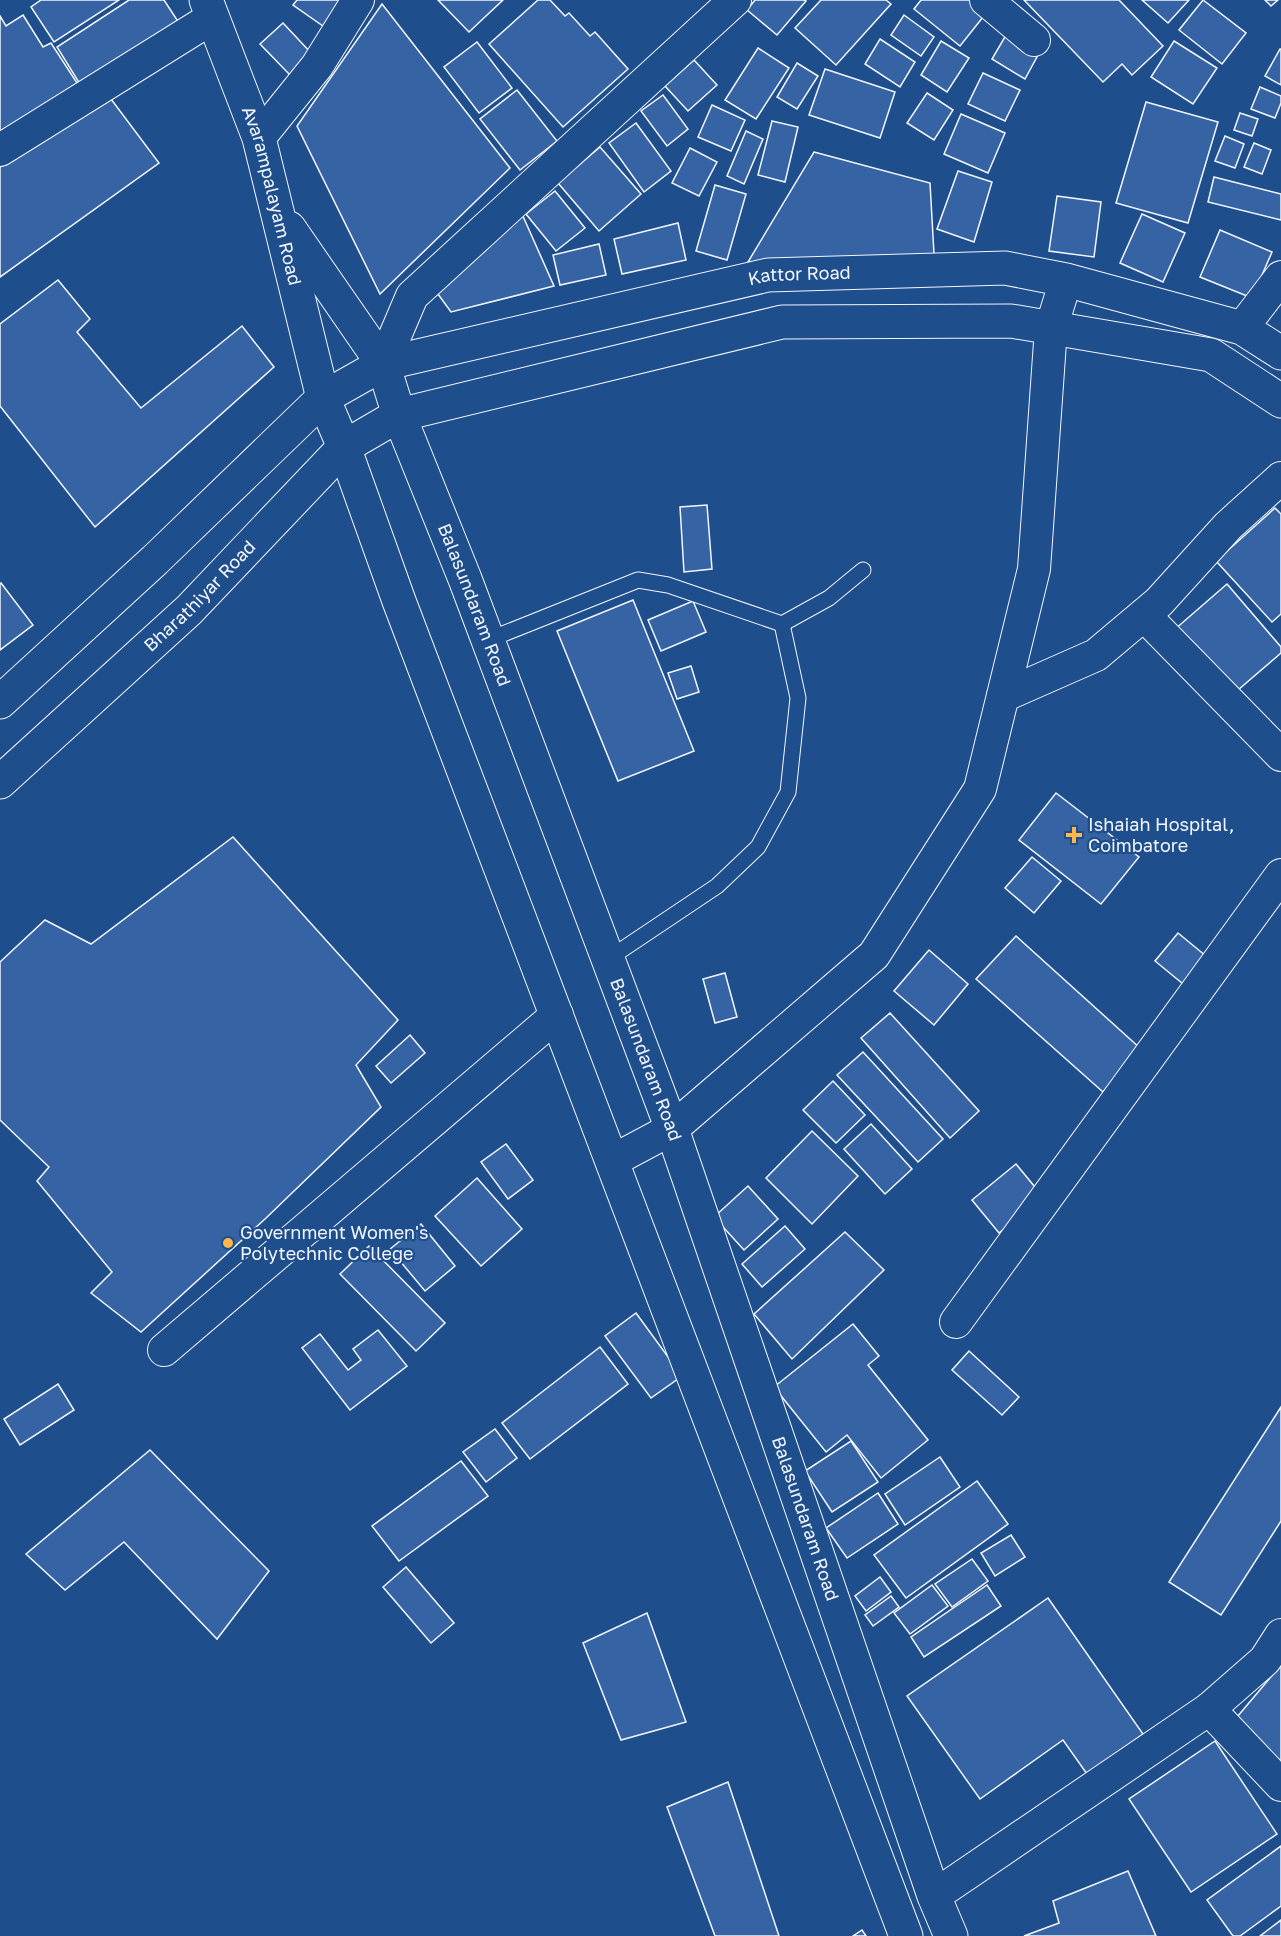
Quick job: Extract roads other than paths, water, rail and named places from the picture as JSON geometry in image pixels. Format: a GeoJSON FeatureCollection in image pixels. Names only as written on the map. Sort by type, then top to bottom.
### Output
{"type":"FeatureCollection","features":[{"type":"Feature","properties":{"kind":"main road","name":"Avarampalayam Road"},"geometry":{"type":"LineString","coordinates":[[209,9],[259,138],[323,398]]}},
{"type":"Feature","properties":{"kind":"main road","name":"Balasundaram Road"},"geometry":{"type":"LineString","coordinates":[[278,212],[383,364],[399,415],[488,640],[672,1129],[933,1896],[951,1936]]}},
{"type":"Feature","properties":{"kind":"main road","name":"Kattor Road"},"geometry":{"type":"LineString","coordinates":[[323,398],[383,364],[768,275],[1005,268],[1066,280],[1242,328],[1281,353]]}},
{"type":"Feature","properties":{"kind":"main road"},"geometry":{"type":"LineString","coordinates":[[399,415],[782,322],[1011,321],[1211,355],[1281,401]]}},
{"type":"Feature","properties":{"kind":"main road"},"geometry":{"type":"LineString","coordinates":[[0,702],[155,560],[323,398],[344,447],[399,601],[906,1936]]}},
{"type":"Feature","properties":{"kind":"main road","name":"Bharathiyar Road"},"geometry":{"type":"LineString","coordinates":[[0,782],[189,610],[344,447],[399,415]]}},
{"type":"Feature","properties":{"kind":"street"},"geometry":{"type":"LineString","coordinates":[[259,138],[317,66],[358,0]]}},
{"type":"Feature","properties":{"kind":"street"},"geometry":{"type":"LineString","coordinates":[[383,364],[412,296],[735,0]]}},
{"type":"Feature","properties":{"kind":"street"},"geometry":{"type":"LineString","coordinates":[[986,0],[1034,40]]}},
{"type":"Feature","properties":{"kind":"street"},"geometry":{"type":"LineString","coordinates":[[0,150],[209,9]]}},
{"type":"Feature","properties":{"kind":"street"},"geometry":{"type":"LineString","coordinates":[[1242,328],[1281,277]]}},
{"type":"Feature","properties":{"kind":"street"},"geometry":{"type":"LineString","coordinates":[[612,1161],[672,1129],[874,955],[980,789],[1034,569],[1051,328],[1066,280]]}},
{"type":"Feature","properties":{"kind":"street"},"geometry":{"type":"LineString","coordinates":[[1003,696],[1096,655],[1159,602],[1228,526],[1281,478]]}},
{"type":"Feature","properties":{"kind":"street"},"geometry":{"type":"LineString","coordinates":[[1144,615],[1281,755]]}},
{"type":"Feature","properties":{"kind":"street"},"geometry":{"type":"LineString","coordinates":[[956,1322],[1281,875]]}},
{"type":"Feature","properties":{"kind":"street"},"geometry":{"type":"LineString","coordinates":[[164,1350],[556,1015]]}},
{"type":"Feature","properties":{"kind":"street"},"geometry":{"type":"LineString","coordinates":[[933,1896],[1209,1708],[1265,1660],[1281,1635]]}},
{"type":"Feature","properties":{"kind":"street"},"geometry":{"type":"LineString","coordinates":[[1209,1708],[1281,1785]]}},
{"type":"Feature","properties":{"kind":"lane"},"geometry":{"type":"LineString","coordinates":[[488,640],[638,580],[668,585],[782,624],[829,598],[864,570]]}},
{"type":"Feature","properties":{"kind":"lane"},"geometry":{"type":"LineString","coordinates":[[608,959],[717,886],[758,847],[788,792],[798,698],[782,624]]}},
{"type":"Feature","properties":{"kind":"place","name":"Ishaiah Hospital, Coimbatore"},"geometry":{"type":"Point","coordinates":[1074,835]}},
{"type":"Feature","properties":{"kind":"place","name":"Government Women's Polytechnic College"},"geometry":{"type":"Point","coordinates":[228,1243]}}]}
